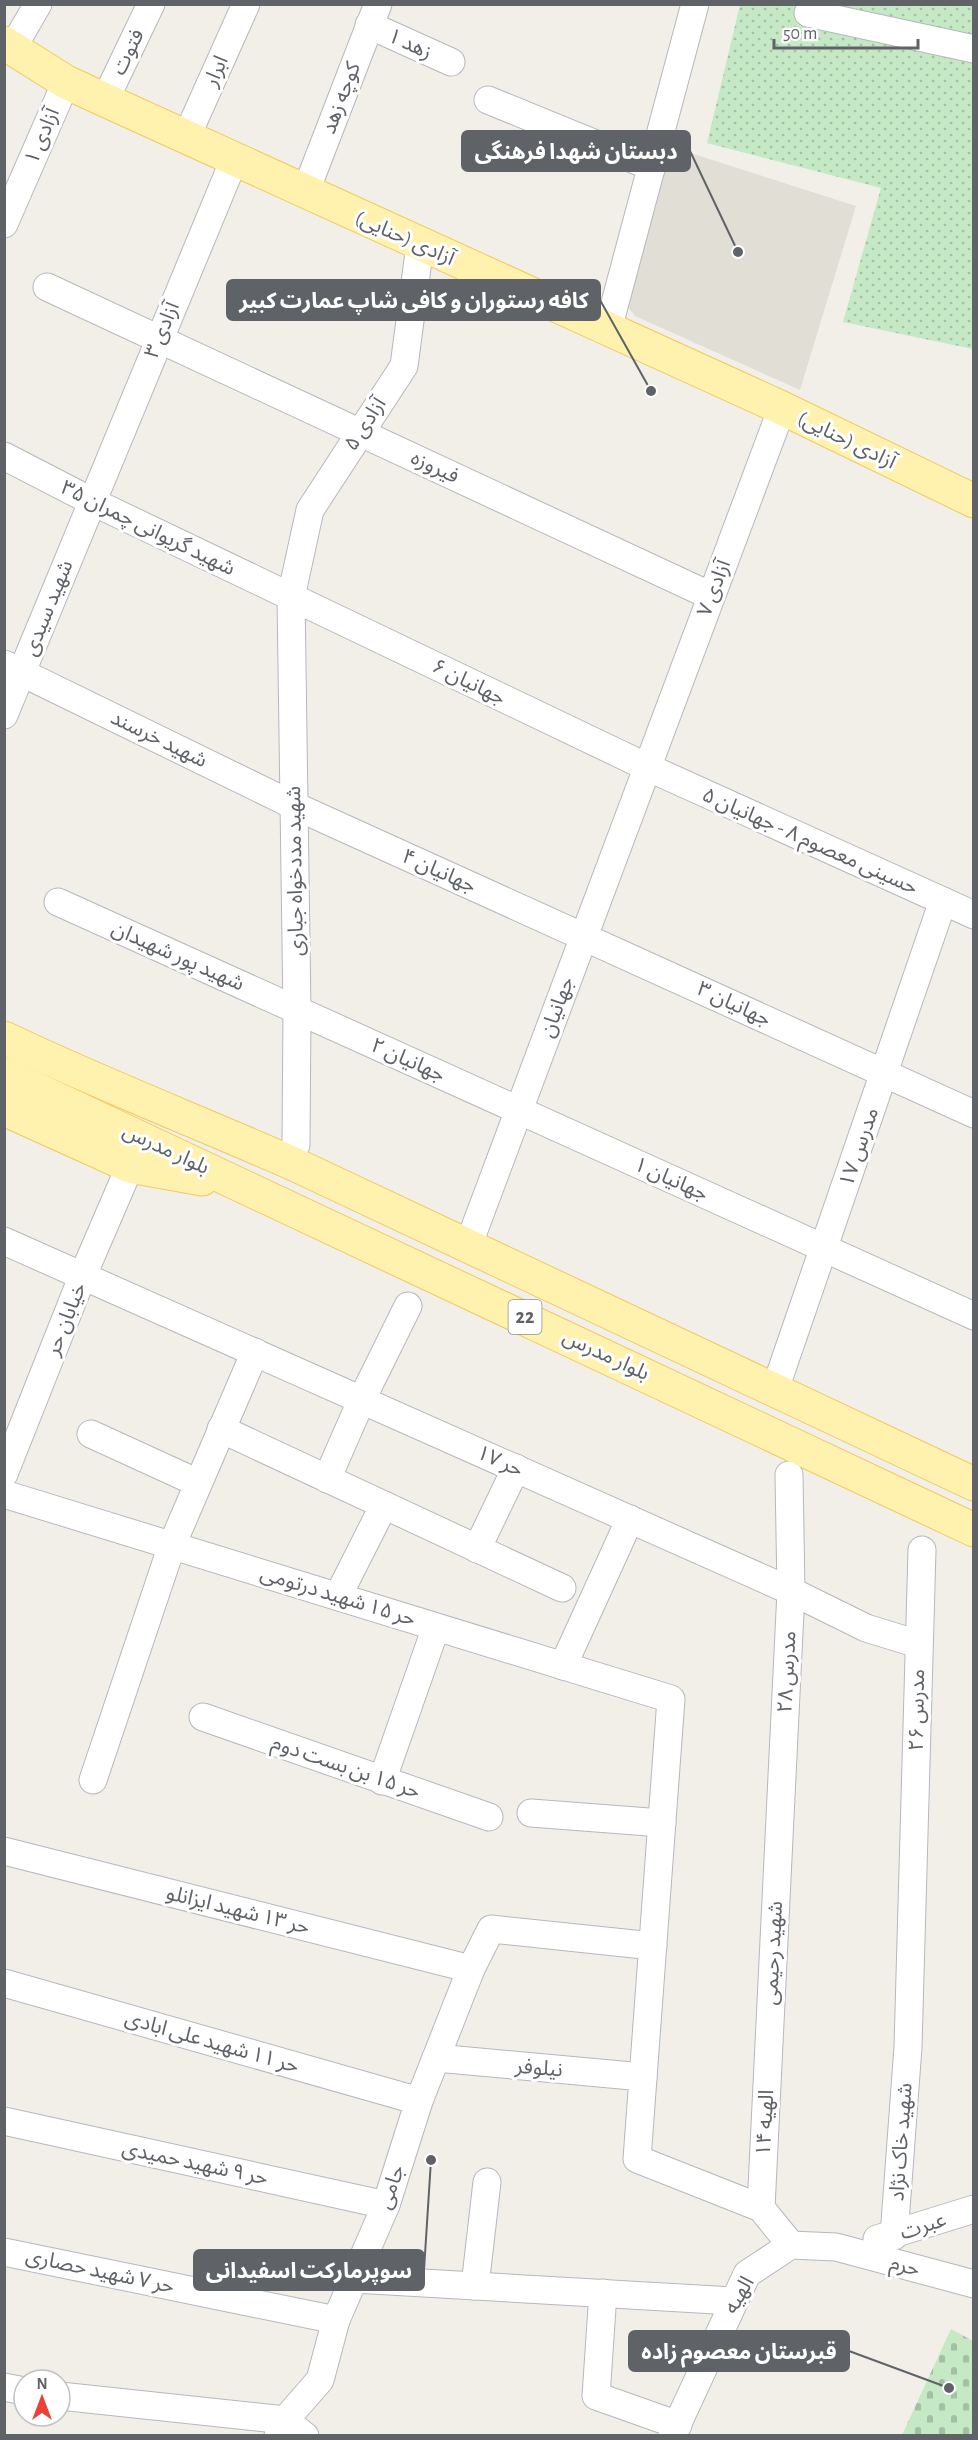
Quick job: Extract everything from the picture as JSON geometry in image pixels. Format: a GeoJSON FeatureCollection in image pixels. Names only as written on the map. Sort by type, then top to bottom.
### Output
{"type":"FeatureCollection","features":[{"type":"Feature","properties":{"kind":"main road","name":"آزادی (حنایی)"},"geometry":{"type":"LineString","coordinates":[[7,54],[304,193],[782,408],[974,501]]}},
{"type":"Feature","properties":{"kind":"main road"},"geometry":{"type":"LineString","coordinates":[[4,1016],[98,1060],[202,1124]]}},
{"type":"Feature","properties":{"kind":"main road"},"geometry":{"type":"LineString","coordinates":[[4,1038],[82,1093]]}},
{"type":"Feature","properties":{"kind":"main road"},"geometry":{"type":"LineString","coordinates":[[4,1074],[82,1093]]}},
{"type":"Feature","properties":{"kind":"main road","name":"بلوار مدرس"},"geometry":{"type":"LineString","coordinates":[[82,1093],[202,1124],[468,1246],[774,1392],[974,1484]]}},
{"type":"Feature","properties":{"kind":"main road","name":"بلوار مدرس"},"geometry":{"type":"LineString","coordinates":[[82,1093],[247,1187],[974,1530]]}},
{"type":"Feature","properties":{"kind":"main road"},"geometry":{"type":"LineString","coordinates":[[4,1109],[130,1166],[247,1187]]}},
{"type":"Feature","properties":{"kind":"street"},"geometry":{"type":"LineString","coordinates":[[7,54],[38,4]]}},
{"type":"Feature","properties":{"kind":"street","name":"فتوت"},"geometry":{"type":"LineString","coordinates":[[105,100],[151,4]]}},
{"type":"Feature","properties":{"kind":"street","name":"ابرار"},"geometry":{"type":"LineString","coordinates":[[186,138],[246,4]]}},
{"type":"Feature","properties":{"kind":"street"},"geometry":{"type":"LineString","coordinates":[[608,329],[695,4]]}},
{"type":"Feature","properties":{"kind":"street"},"geometry":{"type":"LineString","coordinates":[[808,13],[974,49]]}},
{"type":"Feature","properties":{"kind":"street","name":"زهد ۱"},"geometry":{"type":"LineString","coordinates":[[374,15],[451,62]]}},
{"type":"Feature","properties":{"kind":"street","name":"کوچه زهد"},"geometry":{"type":"LineString","coordinates":[[304,193],[374,15]]}},
{"type":"Feature","properties":{"kind":"street","name":"آزادی ۱"},"geometry":{"type":"LineString","coordinates":[[4,224],[66,82]]}},
{"type":"Feature","properties":{"kind":"street"},"geometry":{"type":"LineString","coordinates":[[488,100],[652,167]]}},
{"type":"Feature","properties":{"kind":"street","name":"آزادی ۳"},"geometry":{"type":"LineString","coordinates":[[91,501],[234,160]]}},
{"type":"Feature","properties":{"kind":"street","name":"آزادی ۵"},"geometry":{"type":"LineString","coordinates":[[291,597],[310,510],[404,366],[420,245]]}},
{"type":"Feature","properties":{"kind":"street","name":"فیروزه"},"geometry":{"type":"LineString","coordinates":[[47,287],[711,596]]}},
{"type":"Feature","properties":{"kind":"street","name":"آزادی ۷"},"geometry":{"type":"LineString","coordinates":[[647,767],[782,408]]}},
{"type":"Feature","properties":{"kind":"street","name":"شهید گریوانی چمران ۳۵"},"geometry":{"type":"LineString","coordinates":[[4,456],[91,501],[291,597]]}},
{"type":"Feature","properties":{"kind":"street","name":"شهید سیدی"},"geometry":{"type":"LineString","coordinates":[[4,715],[14,668],[91,501]]}},
{"type":"Feature","properties":{"kind":"street","name":"جهانیان ۶"},"geometry":{"type":"LineString","coordinates":[[291,597],[647,767]]}},
{"type":"Feature","properties":{"kind":"street","name":"شهید مددخواه جباری"},"geometry":{"type":"LineString","coordinates":[[291,597],[297,1010],[296,1145]]}},
{"type":"Feature","properties":{"kind":"street","name":"شهید خرسند"},"geometry":{"type":"LineString","coordinates":[[14,668],[295,806]]}},
{"type":"Feature","properties":{"kind":"street","name":"حسینی معصوم ۸ - جهانیان ۵"},"geometry":{"type":"LineString","coordinates":[[647,767],[974,915]]}},
{"type":"Feature","properties":{"kind":"street","name":"جهانیان"},"geometry":{"type":"LineString","coordinates":[[468,1246],[647,767]]}},
{"type":"Feature","properties":{"kind":"street","name":"جهانیان ۴"},"geometry":{"type":"LineString","coordinates":[[295,806],[584,935]]}},
{"type":"Feature","properties":{"kind":"street","name":"مدرس ۱۷"},"geometry":{"type":"LineString","coordinates":[[774,1392],[943,901]]}},
{"type":"Feature","properties":{"kind":"street","name":"شهید پور شهیدان"},"geometry":{"type":"LineString","coordinates":[[58,902],[297,1010]]}},
{"type":"Feature","properties":{"kind":"street","name":"جهانیان ۳"},"geometry":{"type":"LineString","coordinates":[[584,935],[974,1114]]}},
{"type":"Feature","properties":{"kind":"street","name":"جهانیان ۲"},"geometry":{"type":"LineString","coordinates":[[297,1010],[519,1110]]}},
{"type":"Feature","properties":{"kind":"street","name":"جهانیان ۱"},"geometry":{"type":"LineString","coordinates":[[519,1110],[974,1316]]}},
{"type":"Feature","properties":{"kind":"street","name":"خیابان حر"},"geometry":{"type":"LineString","coordinates":[[4,1474],[130,1166]]}},
{"type":"Feature","properties":{"kind":"street","name":"حر ۱۷"},"geometry":{"type":"LineString","coordinates":[[4,1241],[791,1591],[866,1628],[918,1644]]}},
{"type":"Feature","properties":{"kind":"street"},"geometry":{"type":"LineString","coordinates":[[327,1479],[362,1399],[408,1306]]}},
{"type":"Feature","properties":{"kind":"street"},"geometry":{"type":"LineString","coordinates":[[93,1780],[172,1545],[255,1352]]}},
{"type":"Feature","properties":{"kind":"street"},"geometry":{"type":"LineString","coordinates":[[221,1429],[562,1588]]}},
{"type":"Feature","properties":{"kind":"street"},"geometry":{"type":"LineString","coordinates":[[91,1434],[198,1483]]}},
{"type":"Feature","properties":{"kind":"street"},"geometry":{"type":"LineString","coordinates":[[477,1549],[516,1468]]}},
{"type":"Feature","properties":{"kind":"street","name":"مدرس ۲۸"},"geometry":{"type":"LineString","coordinates":[[777,1868],[791,1591],[789,1475]]}},
{"type":"Feature","properties":{"kind":"street","name":"حر ۱۵ شهید درتومی"},"geometry":{"type":"LineString","coordinates":[[4,1494],[671,1699],[662,1823]]}},
{"type":"Feature","properties":{"kind":"street"},"geometry":{"type":"LineString","coordinates":[[338,1596],[384,1505]]}},
{"type":"Feature","properties":{"kind":"street"},"geometry":{"type":"LineString","coordinates":[[563,1666],[630,1519]]}},
{"type":"Feature","properties":{"kind":"street","name":"مدرس ۲۶"},"geometry":{"type":"LineString","coordinates":[[908,2047],[922,1550]]}},
{"type":"Feature","properties":{"kind":"street"},"geometry":{"type":"LineString","coordinates":[[382,1781],[436,1627]]}},
{"type":"Feature","properties":{"kind":"street","name":"حر ۱۵ بن بست دوم"},"geometry":{"type":"LineString","coordinates":[[203,1717],[489,1817]]}},
{"type":"Feature","properties":{"kind":"street"},"geometry":{"type":"LineString","coordinates":[[531,1813],[662,1823],[637,2159],[761,2208],[790,2245],[836,2247]]}},
{"type":"Feature","properties":{"kind":"street","name":"حر ۱۳ شهید ایزانلو"},"geometry":{"type":"LineString","coordinates":[[4,1851],[471,1969]]}},
{"type":"Feature","properties":{"kind":"street","name":"شهید رحیمی"},"geometry":{"type":"LineString","coordinates":[[769,2038],[777,1868]]}},
{"type":"Feature","properties":{"kind":"street","name":"جامی"},"geometry":{"type":"LineString","coordinates":[[289,2430],[320,2380],[336,2320],[386,2205],[419,2101],[471,1969],[491,1929],[653,1946]]}},
{"type":"Feature","properties":{"kind":"street","name":"حر ۱۱ شهید علی ابادی"},"geometry":{"type":"LineString","coordinates":[[4,1983],[419,2101]]}},
{"type":"Feature","properties":{"kind":"street","name":"الهیه ۱۴"},"geometry":{"type":"LineString","coordinates":[[761,2208],[769,2038]]}},
{"type":"Feature","properties":{"kind":"street","name":"شهید خاک نژاد"},"geometry":{"type":"LineString","coordinates":[[894,2236],[908,2047]]}},
{"type":"Feature","properties":{"kind":"street","name":"نیلوفر"},"geometry":{"type":"LineString","coordinates":[[436,2058],[643,2077]]}},
{"type":"Feature","properties":{"kind":"street","name":"حر ۹ شهید حمیدی"},"geometry":{"type":"LineString","coordinates":[[4,2121],[386,2205]]}},
{"type":"Feature","properties":{"kind":"street"},"geometry":{"type":"LineString","coordinates":[[475,2286],[487,2182]]}},
{"type":"Feature","properties":{"kind":"street","name":"عبرت"},"geometry":{"type":"LineString","coordinates":[[836,2247],[894,2236],[974,2209]]}},
{"type":"Feature","properties":{"kind":"street","name":"الهیه"},"geometry":{"type":"LineString","coordinates":[[675,2430],[747,2274],[790,2245]]}},
{"type":"Feature","properties":{"kind":"street","name":"حرم"},"geometry":{"type":"LineString","coordinates":[[836,2247],[974,2284]]}},
{"type":"Feature","properties":{"kind":"street","name":"حر ۷ شهید حصاری"},"geometry":{"type":"LineString","coordinates":[[4,2252],[336,2320]]}},
{"type":"Feature","properties":{"kind":"street"},"geometry":{"type":"LineString","coordinates":[[354,2279],[733,2301]]}},
{"type":"Feature","properties":{"kind":"street"},"geometry":{"type":"LineString","coordinates":[[603,2293],[596,2396],[675,2430]]}},
{"type":"Feature","properties":{"kind":"street"},"geometry":{"type":"LineString","coordinates":[[72,2398],[289,2430]]}},
{"type":"Feature","properties":{"kind":"shaded area"},"geometry":{"type":"Polygon","coordinates":[[[665,145],[856,206],[800,390],[635,316],[622,299],[665,145]]]}},
{"type":"Feature","properties":{"kind":"green space"},"geometry":{"type":"Polygon","coordinates":[[[740,5],[973,5],[973,349],[843,322],[881,188],[707,143],[740,5]]]}},
{"type":"Feature","properties":{"kind":"green space"},"geometry":{"type":"Polygon","coordinates":[[[951,2329],[973,2341],[973,2435],[902,2435],[951,2329]]]}},
{"type":"Feature","properties":{"kind":"place","name":"دبستان شهدا فرهنگی"},"geometry":{"type":"Point","coordinates":[738,252]}},
{"type":"Feature","properties":{"kind":"place","name":"کافه رستوران و کافی شاپ عمارت کبیر"},"geometry":{"type":"Point","coordinates":[651,391]}},
{"type":"Feature","properties":{"kind":"place","name":"سوپرمارکت اسفیدانی"},"geometry":{"type":"Point","coordinates":[431,2160]}},
{"type":"Feature","properties":{"kind":"place","name":"قبرستان معصوم زاده"},"geometry":{"type":"Point","coordinates":[949,2388]}}]}
